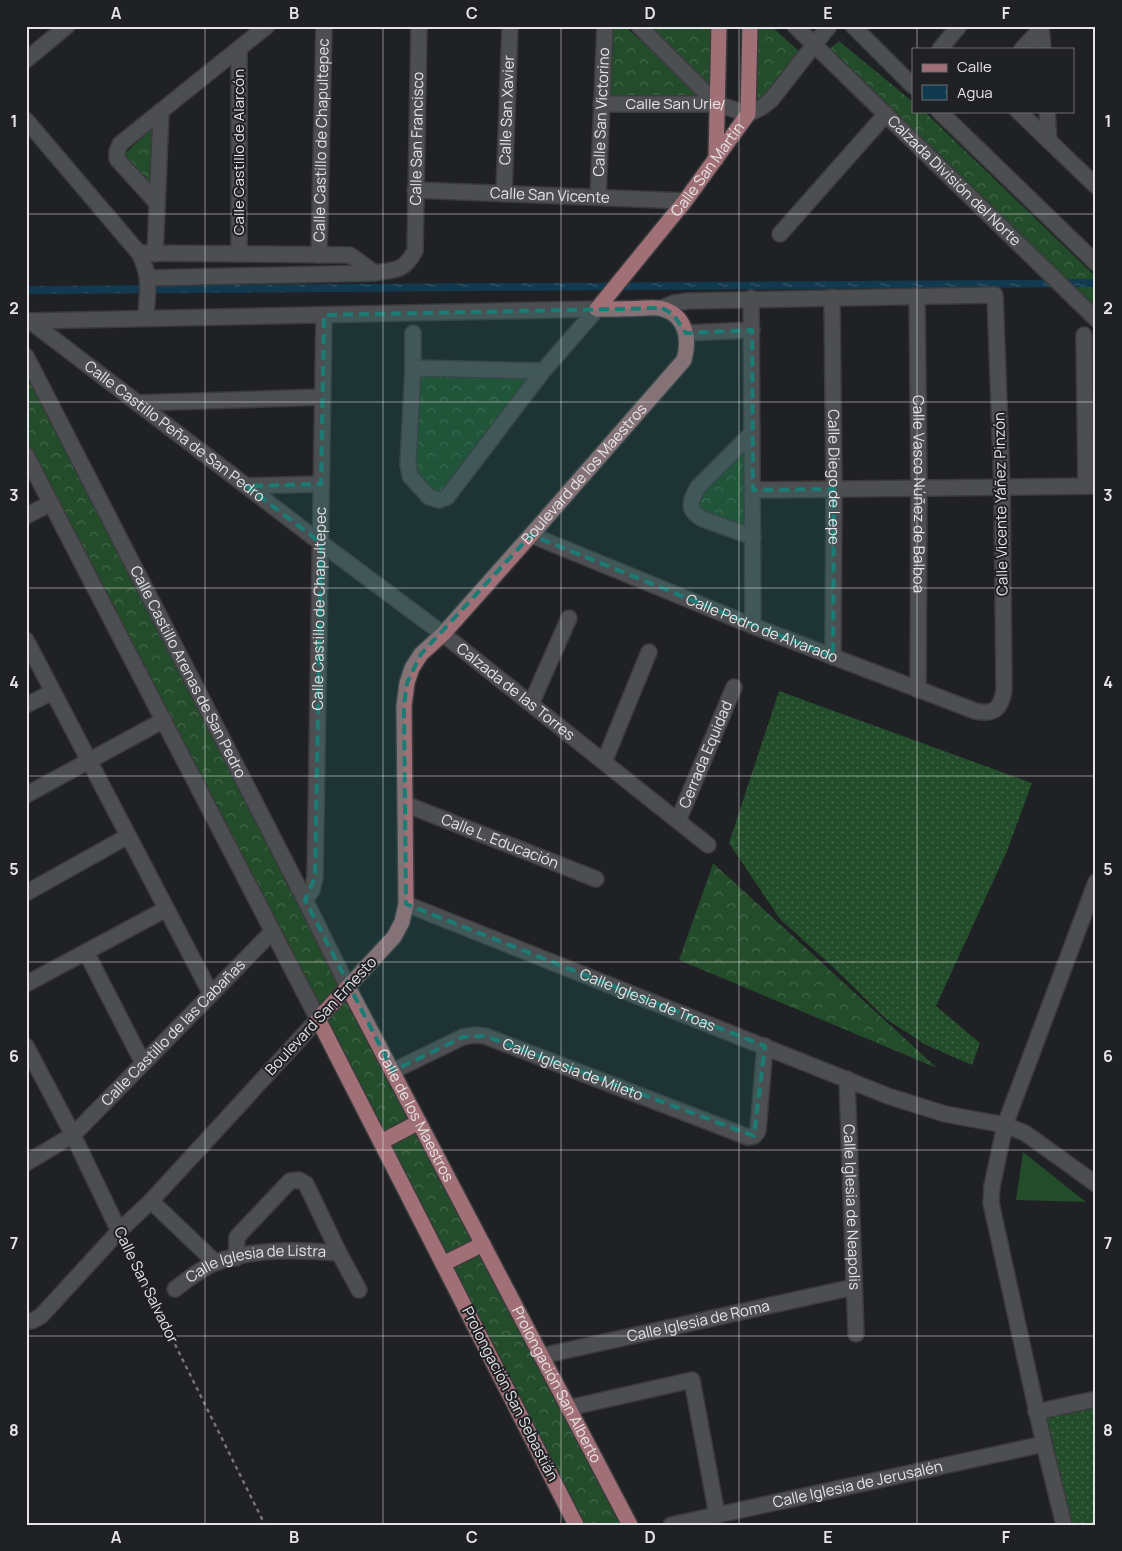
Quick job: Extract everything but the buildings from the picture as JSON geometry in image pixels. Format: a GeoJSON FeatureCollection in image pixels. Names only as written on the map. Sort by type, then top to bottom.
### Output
{"type":"FeatureCollection","features":[{"type":"Feature","properties":{"kind":"main road"},"geometry":{"type":"LineString","coordinates":[[716,159],[720,26]]}},
{"type":"Feature","properties":{"kind":"main road"},"geometry":{"type":"LineString","coordinates":[[748,114],[750,26]]}},
{"type":"Feature","properties":{"kind":"main road","name":"Calle San Martín"},"geometry":{"type":"LineString","coordinates":[[598,310],[607,296],[685,201],[748,114]]}},
{"type":"Feature","properties":{"kind":"main road"},"geometry":{"type":"LineString","coordinates":[[598,310],[662,308],[674,314],[682,323],[686,334]]}},
{"type":"Feature","properties":{"kind":"main road","name":"Boulevard de los Maestros"},"geometry":{"type":"LineString","coordinates":[[443,634],[684,360],[687,349],[686,334]]}},
{"type":"Feature","properties":{"kind":"main road","name":"Boulevard San Ernesto"},"geometry":{"type":"LineString","coordinates":[[318,1019],[394,937],[402,922],[406,904],[404,706],[406,684],[412,668],[421,654],[443,634]]}},
{"type":"Feature","properties":{"kind":"main road","name":"Calle de los Maestros"},"geometry":{"type":"LineString","coordinates":[[348,987],[483,1244]]}},
{"type":"Feature","properties":{"kind":"main road"},"geometry":{"type":"LineString","coordinates":[[318,1019],[444,1264],[483,1244]]}},
{"type":"Feature","properties":{"kind":"main road"},"geometry":{"type":"LineString","coordinates":[[381,1142],[419,1122]]}},
{"type":"Feature","properties":{"kind":"main road","name":"Prolongación San Alberto"},"geometry":{"type":"LineString","coordinates":[[483,1244],[630,1525]]}},
{"type":"Feature","properties":{"kind":"main road","name":"Prolongación San Sebastián"},"geometry":{"type":"LineString","coordinates":[[444,1264],[576,1525]]}},
{"type":"Feature","properties":{"kind":"street"},"geometry":{"type":"LineString","coordinates":[[26,60],[68,26]]}},
{"type":"Feature","properties":{"kind":"street"},"geometry":{"type":"LineString","coordinates":[[156,202],[117,159],[120,144],[267,26]]}},
{"type":"Feature","properties":{"kind":"street","name":"Calle Castillo de Chapultepec"},"geometry":{"type":"LineString","coordinates":[[319,255],[324,26]]}},
{"type":"Feature","properties":{"kind":"street","name":"Calle San Francisco"},"geometry":{"type":"LineString","coordinates":[[375,273],[398,269],[408,264],[415,251],[419,26]]}},
{"type":"Feature","properties":{"kind":"street","name":"Calle San Xavier"},"geometry":{"type":"LineString","coordinates":[[504,194],[510,26]]}},
{"type":"Feature","properties":{"kind":"street","name":"Calle San Victorino"},"geometry":{"type":"LineString","coordinates":[[598,197],[605,26]]}},
{"type":"Feature","properties":{"kind":"street"},"geometry":{"type":"LineString","coordinates":[[639,26],[717,104]]}},
{"type":"Feature","properties":{"kind":"street","name":"Calzada División del Norte"},"geometry":{"type":"LineString","coordinates":[[795,26],[1096,319]]}},
{"type":"Feature","properties":{"kind":"street","name":"Calle San Martín"},"geometry":{"type":"LineString","coordinates":[[748,114],[771,100],[829,26]]}},
{"type":"Feature","properties":{"kind":"street"},"geometry":{"type":"LineString","coordinates":[[853,26],[912,83]]}},
{"type":"Feature","properties":{"kind":"street"},"geometry":{"type":"LineString","coordinates":[[941,48],[959,26]]}},
{"type":"Feature","properties":{"kind":"street"},"geometry":{"type":"LineString","coordinates":[[1023,48],[1041,28]]}},
{"type":"Feature","properties":{"kind":"street"},"geometry":{"type":"LineString","coordinates":[[1041,28],[1043,48]]}},
{"type":"Feature","properties":{"kind":"street","name":"Calle Castillo de Alarcón"},"geometry":{"type":"LineString","coordinates":[[239,49],[239,254]]}},
{"type":"Feature","properties":{"kind":"street","name":"Calle San Uriel"},"geometry":{"type":"LineString","coordinates":[[601,104],[717,104],[748,114]]}},
{"type":"Feature","properties":{"kind":"street"},"geometry":{"type":"LineString","coordinates":[[155,254],[161,111]]}},
{"type":"Feature","properties":{"kind":"street"},"geometry":{"type":"LineString","coordinates":[[940,112],[1096,263]]}},
{"type":"Feature","properties":{"kind":"street"},"geometry":{"type":"LineString","coordinates":[[1019,112],[1096,186]]}},
{"type":"Feature","properties":{"kind":"street"},"geometry":{"type":"LineString","coordinates":[[1047,112],[1049,141]]}},
{"type":"Feature","properties":{"kind":"street"},"geometry":{"type":"LineString","coordinates":[[780,234],[886,114]]}},
{"type":"Feature","properties":{"kind":"street"},"geometry":{"type":"LineString","coordinates":[[26,120],[139,253],[145,266],[148,287],[146,318]]}},
{"type":"Feature","properties":{"kind":"street","name":"Calle San Vicente"},"geometry":{"type":"LineString","coordinates":[[415,190],[685,201]]}},
{"type":"Feature","properties":{"kind":"street"},"geometry":{"type":"LineString","coordinates":[[139,253],[350,255],[375,273]]}},
{"type":"Feature","properties":{"kind":"street"},"geometry":{"type":"LineString","coordinates":[[148,287],[375,273]]}},
{"type":"Feature","properties":{"kind":"street","name":"Calle Vicente Yáñez Pinzón"},"geometry":{"type":"LineString","coordinates":[[917,296],[995,295],[1002,487],[1004,690],[1002,701],[995,710]]}},
{"type":"Feature","properties":{"kind":"street"},"geometry":{"type":"LineString","coordinates":[[662,308],[688,301],[751,298],[917,296]]}},
{"type":"Feature","properties":{"kind":"street","name":"Calle Vasco Núñez de Balboa"},"geometry":{"type":"LineString","coordinates":[[917,296],[919,488],[918,690]]}},
{"type":"Feature","properties":{"kind":"street"},"geometry":{"type":"LineString","coordinates":[[751,298],[753,626]]}},
{"type":"Feature","properties":{"kind":"street","name":"Calle Diego de Lepe"},"geometry":{"type":"LineString","coordinates":[[832,298],[833,657]]}},
{"type":"Feature","properties":{"kind":"street"},"geometry":{"type":"LineString","coordinates":[[28,321],[598,310]]}},
{"type":"Feature","properties":{"kind":"street"},"geometry":{"type":"LineString","coordinates":[[413,333],[408,465],[410,476],[429,496],[438,500],[447,497],[543,371],[598,310]]}},
{"type":"Feature","properties":{"kind":"street","name":"Calle Castillo de Chapultepec"},"geometry":{"type":"LineString","coordinates":[[305,900],[312,890],[315,877],[324,315]]}},
{"type":"Feature","properties":{"kind":"street","name":"Calle Castillo Peña de San Pedro"},"geometry":{"type":"LineString","coordinates":[[28,321],[320,543]]}},
{"type":"Feature","properties":{"kind":"street"},"geometry":{"type":"LineString","coordinates":[[686,334],[752,330]]}},
{"type":"Feature","properties":{"kind":"street"},"geometry":{"type":"LineString","coordinates":[[753,490],[1091,486],[1084,335]]}},
{"type":"Feature","properties":{"kind":"street","name":"Calle Castillo Arenas de San Pedro"},"geometry":{"type":"LineString","coordinates":[[26,356],[348,987]]}},
{"type":"Feature","properties":{"kind":"street"},"geometry":{"type":"LineString","coordinates":[[413,368],[543,371]]}},
{"type":"Feature","properties":{"kind":"street"},"geometry":{"type":"LineString","coordinates":[[137,403],[323,397]]}},
{"type":"Feature","properties":{"kind":"street"},"geometry":{"type":"LineString","coordinates":[[752,433],[698,487],[692,497],[690,506],[695,515],[703,519],[753,536]]}},
{"type":"Feature","properties":{"kind":"street"},"geometry":{"type":"LineString","coordinates":[[26,455],[318,1019]]}},
{"type":"Feature","properties":{"kind":"street"},"geometry":{"type":"LineString","coordinates":[[246,486],[322,484]]}},
{"type":"Feature","properties":{"kind":"street"},"geometry":{"type":"LineString","coordinates":[[26,516],[51,503]]}},
{"type":"Feature","properties":{"kind":"street","name":"Calle Pedro de Alvarado"},"geometry":{"type":"LineString","coordinates":[[531,535],[753,626],[918,690],[975,711],[985,713],[995,710]]}},
{"type":"Feature","properties":{"kind":"street","name":"Calzada de las Torres"},"geometry":{"type":"LineString","coordinates":[[320,543],[443,634],[708,845]]}},
{"type":"Feature","properties":{"kind":"street"},"geometry":{"type":"LineString","coordinates":[[532,704],[569,618]]}},
{"type":"Feature","properties":{"kind":"street"},"geometry":{"type":"LineString","coordinates":[[26,640],[211,994]]}},
{"type":"Feature","properties":{"kind":"street"},"geometry":{"type":"LineString","coordinates":[[604,762],[649,652]]}},
{"type":"Feature","properties":{"kind":"street","name":"Cerrada Equidad"},"geometry":{"type":"LineString","coordinates":[[678,821],[734,687]]}},
{"type":"Feature","properties":{"kind":"street"},"geometry":{"type":"LineString","coordinates":[[26,705],[53,692]]}},
{"type":"Feature","properties":{"kind":"street"},"geometry":{"type":"LineString","coordinates":[[26,795],[90,762],[164,720]]}},
{"type":"Feature","properties":{"kind":"street","name":"Calle L. Educación"},"geometry":{"type":"LineString","coordinates":[[405,804],[596,880]]}},
{"type":"Feature","properties":{"kind":"street"},"geometry":{"type":"LineString","coordinates":[[26,893],[128,836]]}},
{"type":"Feature","properties":{"kind":"street"},"geometry":{"type":"LineString","coordinates":[[1064,1525],[1036,1412],[991,1203],[992,1186],[1005,1125],[1096,882]]}},
{"type":"Feature","properties":{"kind":"street","name":"Calle Iglesia de Troas"},"geometry":{"type":"LineString","coordinates":[[406,904],[888,1096],[945,1114],[1005,1125],[1025,1133],[1096,1184]]}},
{"type":"Feature","properties":{"kind":"street"},"geometry":{"type":"LineString","coordinates":[[26,984],[166,909]]}},
{"type":"Feature","properties":{"kind":"street","name":"Calle Castillo de las Cabañas"},"geometry":{"type":"LineString","coordinates":[[26,1163],[73,1135],[273,931]]}},
{"type":"Feature","properties":{"kind":"street"},"geometry":{"type":"LineString","coordinates":[[86,952],[143,1063]]}},
{"type":"Feature","properties":{"kind":"street","name":"Boulevard San Ernesto"},"geometry":{"type":"LineString","coordinates":[[26,1321],[32,1321],[41,1316],[119,1232],[151,1201],[318,1019]]}},
{"type":"Feature","properties":{"kind":"street","name":"Calle Iglesia de Mileto"},"geometry":{"type":"LineString","coordinates":[[393,1071],[464,1037],[474,1035],[485,1036],[748,1137],[754,1136],[758,1131],[765,1046]]}},
{"type":"Feature","properties":{"kind":"street","name":"Calle San Salvador"},"geometry":{"type":"LineString","coordinates":[[26,1046],[73,1135],[119,1232]]}},
{"type":"Feature","properties":{"kind":"street","name":"Calle Iglesia de Neapolis"},"geometry":{"type":"LineString","coordinates":[[847,1079],[856,1334]]}},
{"type":"Feature","properties":{"kind":"street","name":"Calle Iglesia de Listra"},"geometry":{"type":"LineString","coordinates":[[236,1258],[237,1237],[290,1181],[298,1180],[306,1184],[359,1290]]}},
{"type":"Feature","properties":{"kind":"street"},"geometry":{"type":"LineString","coordinates":[[151,1201],[216,1263]]}},
{"type":"Feature","properties":{"kind":"street","name":"Calle Iglesia de Listra"},"geometry":{"type":"LineString","coordinates":[[175,1289],[201,1270],[216,1263],[236,1258],[279,1250],[339,1253]]}},
{"type":"Feature","properties":{"kind":"street","name":"Calle Iglesia de Roma"},"geometry":{"type":"LineString","coordinates":[[542,1356],[854,1287]]}},
{"type":"Feature","properties":{"kind":"street"},"geometry":{"type":"LineString","coordinates":[[568,1408],[692,1380],[717,1515]]}},
{"type":"Feature","properties":{"kind":"street"},"geometry":{"type":"LineString","coordinates":[[1036,1412],[1096,1399]]}},
{"type":"Feature","properties":{"kind":"street","name":"Calle Iglesia de Jerusalén"},"geometry":{"type":"LineString","coordinates":[[671,1525],[1044,1444]]}},
{"type":"Feature","properties":{"kind":"path","name":"Calle San Salvador"},"geometry":{"type":"LineString","coordinates":[[119,1232],[265,1525]]}},
{"type":"Feature","properties":{"kind":"highlighted area"},"geometry":{"type":"Polygon","coordinates":[[[662,308],[673,314],[686,333],[752,330],[753,490],[834,489],[833,657],[531,535],[421,654],[407,683],[404,706],[406,904],[765,1046],[754,1136],[485,1036],[463,1037],[393,1071],[305,900],[315,877],[321,543],[246,486],[321,484],[324,315],[662,308]]]}},
{"type":"Feature","properties":{"kind":"green space"},"geometry":{"type":"Polygon","coordinates":[[[609,26],[625,26],[706,101],[605,100],[609,26]]]}},
{"type":"Feature","properties":{"kind":"green space"},"geometry":{"type":"Polygon","coordinates":[[[647,26],[711,26],[709,88],[647,26]]]}},
{"type":"Feature","properties":{"kind":"green space"},"geometry":{"type":"Polygon","coordinates":[[[758,26],[771,26],[802,54],[755,107],[758,26]]]}},
{"type":"Feature","properties":{"kind":"green space"},"geometry":{"type":"Polygon","coordinates":[[[839,41],[912,101],[912,112],[925,112],[1096,277],[1096,310],[828,50],[839,41]]]}},
{"type":"Feature","properties":{"kind":"green space"},"geometry":{"type":"Polygon","coordinates":[[[154,125],[152,190],[121,158],[154,125]]]}},
{"type":"Feature","properties":{"kind":"green space"},"geometry":{"type":"Polygon","coordinates":[[[26,362],[625,1525],[582,1525],[26,450],[26,362]]]}},
{"type":"Feature","properties":{"kind":"green space"},"geometry":{"type":"Polygon","coordinates":[[[417,377],[534,377],[439,495],[431,491],[414,474],[417,377]]]}},
{"type":"Feature","properties":{"kind":"green space"},"geometry":{"type":"Polygon","coordinates":[[[746,449],[745,526],[700,509],[698,501],[703,493],[746,449]]]}},
{"type":"Feature","properties":{"kind":"green space"},"geometry":{"type":"Polygon","coordinates":[[[779,691],[1032,783],[1007,851],[936,1006],[980,1043],[972,1065],[926,1045],[886,1019],[780,919],[729,843],[779,691]]]}},
{"type":"Feature","properties":{"kind":"green space"},"geometry":{"type":"Polygon","coordinates":[[[714,864],[937,1068],[679,960],[714,864]]]}},
{"type":"Feature","properties":{"kind":"green space"},"geometry":{"type":"Polygon","coordinates":[[[1023,1152],[1086,1202],[1016,1200],[1023,1152]]]}},
{"type":"Feature","properties":{"kind":"green space"},"geometry":{"type":"Polygon","coordinates":[[[1096,1407],[1096,1525],[1071,1525],[1042,1417],[1096,1407]]]}},
{"type":"Feature","properties":{"kind":"water"},"geometry":{"type":"Polygon","coordinates":[[[1096,279],[1096,287],[26,294],[26,286],[1096,279]]]}}]}
